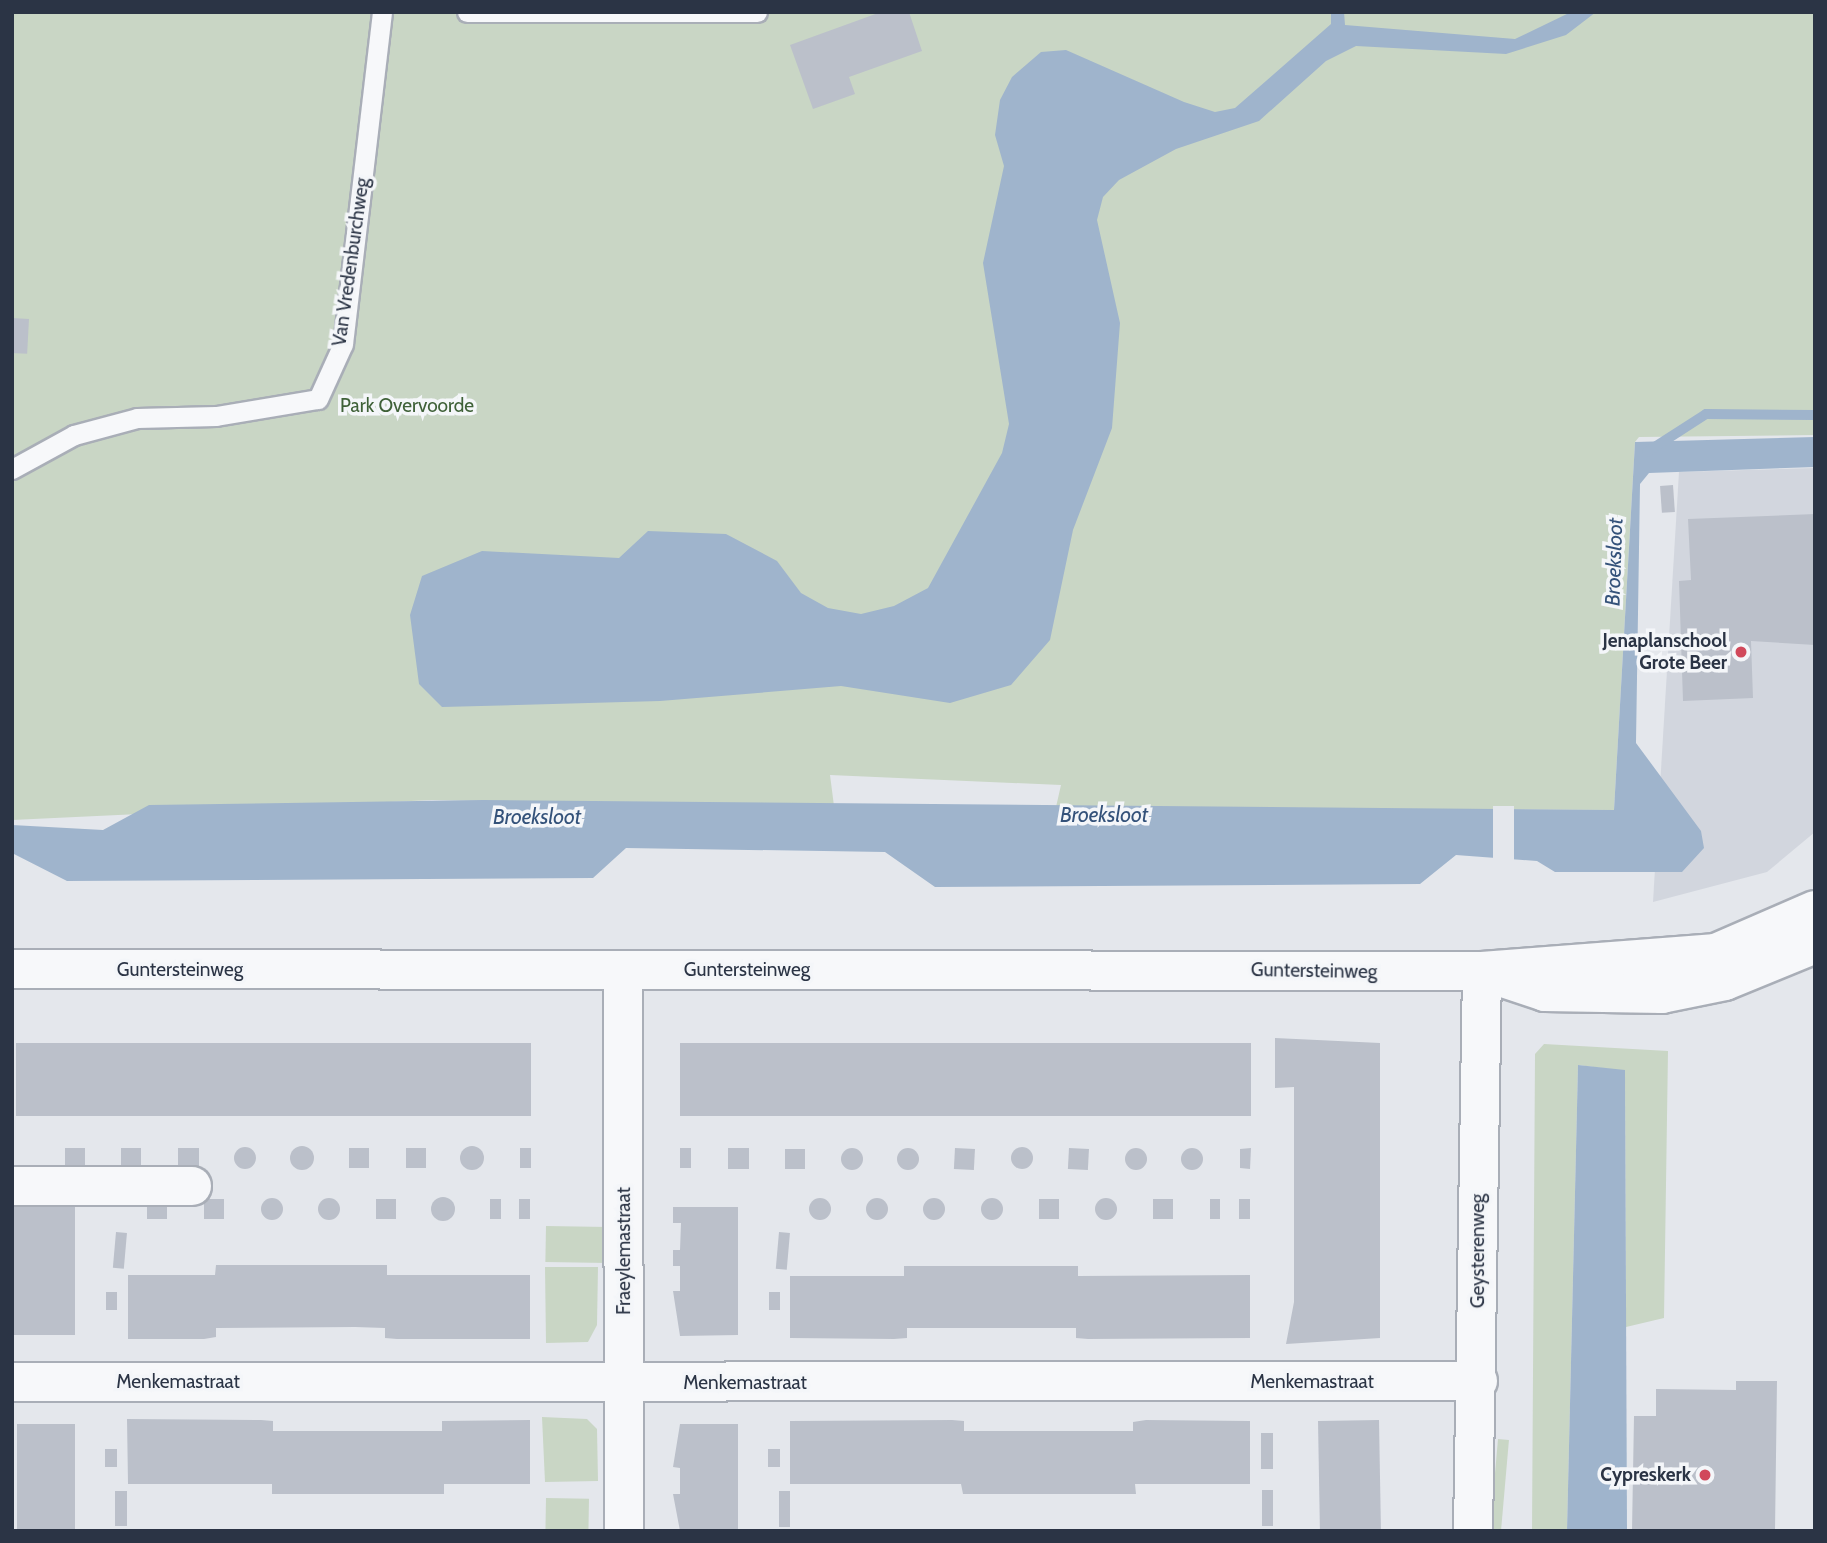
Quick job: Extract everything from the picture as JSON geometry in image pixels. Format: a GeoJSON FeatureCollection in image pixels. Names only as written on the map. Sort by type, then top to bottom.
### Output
{"type":"FeatureCollection","features":[{"type":"Feature","properties":{"kind":"street","name":"Guntersteinweg"},"geometry":{"type":"LineString","coordinates":[[12,969],[1482,971],[1716,953],[1815,909]]}},
{"type":"Feature","properties":{"kind":"street","name":"Guntersteinweg"},"geometry":{"type":"LineString","coordinates":[[1482,971],[1545,992],[1662,994],[1724,981],[1815,944]]}},
{"type":"Feature","properties":{"kind":"street","name":"Fraeylemastraat"},"geometry":{"type":"LineString","coordinates":[[623,970],[624,1531]]}},
{"type":"Feature","properties":{"kind":"street","name":"Geysterenweg"},"geometry":{"type":"LineString","coordinates":[[1473,1531],[1478,1381],[1482,971]]}},
{"type":"Feature","properties":{"kind":"street"},"geometry":{"type":"LineString","coordinates":[[12,1186],[192,1186]]}},
{"type":"Feature","properties":{"kind":"street","name":"Menkemastraat"},"geometry":{"type":"LineString","coordinates":[[12,1382],[624,1384],[1478,1381]]}},
{"type":"Feature","properties":{"kind":"lane","name":"Van Vredenburchweg"},"geometry":{"type":"LineString","coordinates":[[12,469],[74,435],[136,418],[216,416],[318,399],[343,344],[382,12]]}},
{"type":"Feature","properties":{"kind":"lane"},"geometry":{"type":"LineString","coordinates":[[467,12],[757,12]]}},
{"type":"Feature","properties":{"kind":"shaded area","name":"Jenaplanschool Grote Beer"},"geometry":{"type":"Polygon","coordinates":[[[1815,468],[1815,832],[1767,872],[1653,902],[1679,472],[1815,468]]]}},
{"type":"Feature","properties":{"kind":"green space","name":"Park Overvoorde"},"geometry":{"type":"Polygon","coordinates":[[[12,12],[1815,12],[1815,435],[1639,437],[1635,442],[1614,810],[1056,807],[1061,785],[830,775],[834,806],[432,800],[12,820],[12,12]]]}},
{"type":"Feature","properties":{"kind":"green space"},"geometry":{"type":"Polygon","coordinates":[[[1544,1044],[1668,1051],[1664,1318],[1626,1327],[1625,1071],[1578,1065],[1567,1531],[1532,1531],[1535,1054],[1544,1044]]]}},
{"type":"Feature","properties":{"kind":"green space"},"geometry":{"type":"Polygon","coordinates":[[[546,1226],[608,1227],[607,1263],[545,1262],[546,1226]]]}},
{"type":"Feature","properties":{"kind":"green space"},"geometry":{"type":"Polygon","coordinates":[[[545,1267],[598,1267],[597,1325],[588,1342],[546,1343],[545,1267]]]}},
{"type":"Feature","properties":{"kind":"green space"},"geometry":{"type":"Polygon","coordinates":[[[542,1417],[587,1419],[597,1429],[598,1481],[545,1482],[542,1417]]]}},
{"type":"Feature","properties":{"kind":"green space"},"geometry":{"type":"Polygon","coordinates":[[[1498,1439],[1509,1440],[1501,1531],[1490,1531],[1498,1439]]]}},
{"type":"Feature","properties":{"kind":"green space"},"geometry":{"type":"Polygon","coordinates":[[[546,1498],[589,1499],[588,1531],[545,1531],[546,1498]]]}},
{"type":"Feature","properties":{"kind":"water"},"geometry":{"type":"Polygon","coordinates":[[[1331,12],[1344,12],[1345,25],[1515,39],[1571,12],[1596,12],[1566,35],[1506,54],[1356,46],[1326,61],[1259,121],[1176,149],[1119,180],[1103,197],[1097,220],[1120,323],[1112,428],[1073,530],[1050,640],[1011,685],[950,703],[841,686],[660,701],[442,707],[419,684],[410,615],[422,576],[482,551],[619,558],[648,531],[726,534],[777,561],[801,593],[828,608],[861,614],[894,606],[928,588],[1002,453],[1009,424],[983,263],[1004,166],[995,135],[1000,100],[1012,77],[1041,52],[1066,50],[1184,102],[1215,112],[1235,108],[1331,24],[1331,12]]]}},
{"type":"Feature","properties":{"kind":"water"},"geometry":{"type":"Polygon","coordinates":[[[1815,437],[1815,467],[1649,473],[1640,484],[1636,743],[1701,831],[1704,848],[1682,872],[1555,872],[1537,861],[1456,855],[1420,884],[935,887],[885,852],[626,848],[593,878],[67,881],[12,853],[12,825],[103,830],[149,805],[483,800],[1614,810],[1635,442],[1815,437]]]}},
{"type":"Feature","properties":{"kind":"water"},"geometry":{"type":"Polygon","coordinates":[[[1578,1065],[1625,1070],[1627,1531],[1567,1531],[1578,1065]]]}},
{"type":"Feature","properties":{"kind":"pier"},"geometry":{"type":"Polygon","coordinates":[[[1493,806],[1514,806],[1514,861],[1493,861],[1493,806]]]}},
{"type":"Feature","properties":{"kind":"building"},"geometry":{"type":"Polygon","coordinates":[[[881,12],[909,12],[922,51],[849,77],[855,94],[813,109],[790,45],[881,12]]]}},
{"type":"Feature","properties":{"kind":"building"},"geometry":{"type":"Polygon","coordinates":[[[12,318],[29,319],[27,354],[12,353],[12,318]]]}},
{"type":"Feature","properties":{"kind":"building"},"geometry":{"type":"Polygon","coordinates":[[[1673,485],[1675,512],[1662,513],[1660,486],[1673,485]]]}},
{"type":"Feature","properties":{"kind":"building"},"geometry":{"type":"Polygon","coordinates":[[[1815,514],[1815,645],[1751,641],[1753,698],[1683,701],[1679,581],[1691,580],[1688,519],[1815,514]]]}},
{"type":"Feature","properties":{"kind":"building"},"geometry":{"type":"Polygon","coordinates":[[[1275,1038],[1380,1043],[1380,1338],[1286,1344],[1294,1302],[1294,1087],[1275,1088],[1275,1038]]]}},
{"type":"Feature","properties":{"kind":"building"},"geometry":{"type":"Polygon","coordinates":[[[16,1043],[531,1043],[531,1116],[16,1116],[16,1043]]]}},
{"type":"Feature","properties":{"kind":"building"},"geometry":{"type":"Polygon","coordinates":[[[680,1043],[1251,1043],[1251,1116],[680,1116],[680,1043]]]}},
{"type":"Feature","properties":{"kind":"building"},"geometry":{"type":"Polygon","coordinates":[[[302,1146],[310,1150],[314,1158],[310,1166],[302,1170],[294,1166],[290,1158],[294,1150],[302,1146]]]}},
{"type":"Feature","properties":{"kind":"building"},"geometry":{"type":"Polygon","coordinates":[[[472,1146],[480,1150],[484,1158],[480,1166],[472,1170],[464,1166],[460,1158],[464,1150],[472,1146]]]}},
{"type":"Feature","properties":{"kind":"building"},"geometry":{"type":"Polygon","coordinates":[[[241,1147],[249,1147],[256,1154],[256,1162],[249,1169],[241,1169],[234,1162],[234,1154],[241,1147]]]}},
{"type":"Feature","properties":{"kind":"building"},"geometry":{"type":"Polygon","coordinates":[[[1018,1147],[1026,1147],[1033,1154],[1033,1162],[1026,1169],[1018,1169],[1011,1162],[1011,1154],[1018,1147]]]}},
{"type":"Feature","properties":{"kind":"building"},"geometry":{"type":"Polygon","coordinates":[[[65,1148],[85,1148],[85,1168],[65,1168],[65,1148]]]}},
{"type":"Feature","properties":{"kind":"building"},"geometry":{"type":"Polygon","coordinates":[[[121,1148],[141,1148],[141,1168],[121,1168],[121,1148]]]}},
{"type":"Feature","properties":{"kind":"building"},"geometry":{"type":"Polygon","coordinates":[[[178,1148],[199,1148],[199,1168],[178,1168],[178,1148]]]}},
{"type":"Feature","properties":{"kind":"building"},"geometry":{"type":"Polygon","coordinates":[[[349,1148],[369,1148],[369,1168],[349,1168],[349,1148]]]}},
{"type":"Feature","properties":{"kind":"building"},"geometry":{"type":"Polygon","coordinates":[[[406,1148],[426,1148],[426,1168],[406,1168],[406,1148]]]}},
{"type":"Feature","properties":{"kind":"building"},"geometry":{"type":"Polygon","coordinates":[[[520,1148],[531,1148],[531,1168],[520,1168],[520,1148]]]}},
{"type":"Feature","properties":{"kind":"building"},"geometry":{"type":"Polygon","coordinates":[[[680,1148],[691,1148],[691,1168],[680,1168],[680,1148]]]}},
{"type":"Feature","properties":{"kind":"building"},"geometry":{"type":"Polygon","coordinates":[[[728,1148],[749,1148],[749,1169],[728,1169],[728,1148]]]}},
{"type":"Feature","properties":{"kind":"building"},"geometry":{"type":"Polygon","coordinates":[[[848,1148],[856,1148],[863,1155],[863,1163],[856,1170],[848,1170],[841,1163],[841,1155],[848,1148]]]}},
{"type":"Feature","properties":{"kind":"building"},"geometry":{"type":"Polygon","coordinates":[[[904,1148],[912,1148],[919,1155],[919,1163],[912,1170],[904,1170],[897,1163],[897,1155],[904,1148]]]}},
{"type":"Feature","properties":{"kind":"building"},"geometry":{"type":"Polygon","coordinates":[[[955,1148],[975,1149],[974,1170],[954,1169],[955,1148]]]}},
{"type":"Feature","properties":{"kind":"building"},"geometry":{"type":"Polygon","coordinates":[[[1069,1148],[1089,1149],[1088,1170],[1068,1169],[1069,1148]]]}},
{"type":"Feature","properties":{"kind":"building"},"geometry":{"type":"Polygon","coordinates":[[[1132,1148],[1140,1148],[1147,1155],[1147,1163],[1140,1170],[1132,1170],[1125,1163],[1125,1155],[1132,1148]]]}},
{"type":"Feature","properties":{"kind":"building"},"geometry":{"type":"Polygon","coordinates":[[[1188,1148],[1196,1148],[1203,1155],[1203,1163],[1196,1170],[1188,1170],[1181,1163],[1181,1155],[1188,1148]]]}},
{"type":"Feature","properties":{"kind":"building"},"geometry":{"type":"Polygon","coordinates":[[[1251,1148],[1250,1169],[1240,1168],[1240,1149],[1251,1148]]]}},
{"type":"Feature","properties":{"kind":"building"},"geometry":{"type":"Polygon","coordinates":[[[785,1149],[805,1149],[805,1169],[785,1169],[785,1149]]]}},
{"type":"Feature","properties":{"kind":"building"},"geometry":{"type":"Polygon","coordinates":[[[443,1197],[451,1201],[455,1209],[451,1217],[443,1221],[435,1217],[431,1209],[435,1201],[443,1197]]]}},
{"type":"Feature","properties":{"kind":"building"},"geometry":{"type":"Polygon","coordinates":[[[272,1198],[280,1201],[283,1209],[280,1217],[272,1220],[264,1217],[261,1209],[264,1201],[272,1198]]]}},
{"type":"Feature","properties":{"kind":"building"},"geometry":{"type":"Polygon","coordinates":[[[329,1198],[337,1201],[340,1209],[337,1217],[329,1220],[321,1217],[318,1209],[321,1201],[329,1198]]]}},
{"type":"Feature","properties":{"kind":"building"},"geometry":{"type":"Polygon","coordinates":[[[816,1198],[824,1198],[831,1205],[831,1213],[824,1220],[816,1220],[809,1213],[809,1205],[816,1198]]]}},
{"type":"Feature","properties":{"kind":"building"},"geometry":{"type":"Polygon","coordinates":[[[877,1198],[885,1201],[888,1209],[885,1217],[877,1220],[869,1217],[866,1209],[869,1201],[877,1198]]]}},
{"type":"Feature","properties":{"kind":"building"},"geometry":{"type":"Polygon","coordinates":[[[930,1198],[938,1198],[945,1205],[945,1213],[938,1220],[930,1220],[923,1213],[923,1205],[930,1198]]]}},
{"type":"Feature","properties":{"kind":"building"},"geometry":{"type":"Polygon","coordinates":[[[992,1198],[1000,1201],[1003,1209],[1000,1217],[992,1220],[984,1217],[981,1209],[984,1201],[992,1198]]]}},
{"type":"Feature","properties":{"kind":"building"},"geometry":{"type":"Polygon","coordinates":[[[1102,1198],[1110,1198],[1117,1205],[1117,1213],[1110,1220],[1102,1220],[1095,1213],[1095,1205],[1102,1198]]]}},
{"type":"Feature","properties":{"kind":"building"},"geometry":{"type":"Polygon","coordinates":[[[147,1199],[167,1199],[167,1219],[147,1219],[147,1199]]]}},
{"type":"Feature","properties":{"kind":"building"},"geometry":{"type":"Polygon","coordinates":[[[204,1199],[224,1199],[224,1219],[204,1219],[204,1199]]]}},
{"type":"Feature","properties":{"kind":"building"},"geometry":{"type":"Polygon","coordinates":[[[376,1199],[396,1199],[396,1219],[376,1219],[376,1199]]]}},
{"type":"Feature","properties":{"kind":"building"},"geometry":{"type":"Polygon","coordinates":[[[490,1199],[501,1199],[501,1219],[490,1219],[490,1199]]]}},
{"type":"Feature","properties":{"kind":"building"},"geometry":{"type":"Polygon","coordinates":[[[519,1199],[530,1199],[530,1219],[519,1219],[519,1199]]]}},
{"type":"Feature","properties":{"kind":"building"},"geometry":{"type":"Polygon","coordinates":[[[1039,1199],[1059,1199],[1059,1219],[1039,1219],[1039,1199]]]}},
{"type":"Feature","properties":{"kind":"building"},"geometry":{"type":"Polygon","coordinates":[[[1153,1199],[1173,1199],[1173,1219],[1153,1219],[1153,1199]]]}},
{"type":"Feature","properties":{"kind":"building"},"geometry":{"type":"Polygon","coordinates":[[[1210,1199],[1220,1199],[1220,1219],[1210,1219],[1210,1199]]]}},
{"type":"Feature","properties":{"kind":"building"},"geometry":{"type":"Polygon","coordinates":[[[1239,1199],[1250,1199],[1250,1219],[1239,1219],[1239,1199]]]}},
{"type":"Feature","properties":{"kind":"building"},"geometry":{"type":"Polygon","coordinates":[[[12,1207],[75,1207],[75,1335],[12,1335],[12,1207]]]}},
{"type":"Feature","properties":{"kind":"building"},"geometry":{"type":"Polygon","coordinates":[[[673,1207],[738,1207],[738,1335],[680,1336],[673,1291],[680,1291],[680,1266],[673,1266],[673,1250],[680,1250],[681,1223],[673,1223],[673,1207]]]}},
{"type":"Feature","properties":{"kind":"building"},"geometry":{"type":"Polygon","coordinates":[[[116,1232],[127,1233],[124,1269],[113,1268],[116,1232]]]}},
{"type":"Feature","properties":{"kind":"building"},"geometry":{"type":"Polygon","coordinates":[[[779,1232],[790,1233],[787,1270],[776,1269],[779,1232]]]}},
{"type":"Feature","properties":{"kind":"building"},"geometry":{"type":"Polygon","coordinates":[[[216,1265],[387,1265],[387,1275],[530,1275],[530,1339],[397,1339],[385,1338],[385,1328],[355,1327],[216,1328],[216,1337],[204,1339],[128,1339],[128,1275],[215,1275],[216,1265]]]}},
{"type":"Feature","properties":{"kind":"building"},"geometry":{"type":"Polygon","coordinates":[[[904,1266],[1078,1266],[1078,1276],[1250,1275],[1250,1338],[1088,1339],[1076,1338],[1076,1328],[907,1328],[907,1338],[790,1338],[790,1276],[904,1276],[904,1266]]]}},
{"type":"Feature","properties":{"kind":"building"},"geometry":{"type":"Polygon","coordinates":[[[106,1292],[117,1292],[117,1310],[106,1310],[106,1292]]]}},
{"type":"Feature","properties":{"kind":"building"},"geometry":{"type":"Polygon","coordinates":[[[769,1292],[780,1292],[780,1310],[769,1310],[769,1292]]]}},
{"type":"Feature","properties":{"kind":"building","name":"Cypreskerk"},"geometry":{"type":"Polygon","coordinates":[[[1736,1381],[1777,1381],[1775,1531],[1632,1531],[1634,1416],[1656,1416],[1656,1389],[1736,1390],[1736,1381]]]}},
{"type":"Feature","properties":{"kind":"building"},"geometry":{"type":"Polygon","coordinates":[[[127,1419],[261,1420],[273,1421],[273,1431],[442,1431],[442,1421],[530,1420],[530,1484],[444,1484],[444,1494],[272,1494],[272,1484],[128,1484],[127,1419]]]}},
{"type":"Feature","properties":{"kind":"building"},"geometry":{"type":"Polygon","coordinates":[[[1146,1420],[1250,1421],[1250,1484],[1135,1484],[1136,1494],[963,1494],[961,1484],[790,1484],[790,1421],[964,1421],[964,1431],[1133,1431],[1133,1422],[1146,1420]]]}},
{"type":"Feature","properties":{"kind":"building"},"geometry":{"type":"Polygon","coordinates":[[[1379,1420],[1381,1531],[1320,1531],[1318,1421],[1379,1420]]]}},
{"type":"Feature","properties":{"kind":"building"},"geometry":{"type":"Polygon","coordinates":[[[17,1424],[75,1424],[75,1531],[17,1531],[17,1424]]]}},
{"type":"Feature","properties":{"kind":"building"},"geometry":{"type":"Polygon","coordinates":[[[680,1424],[738,1424],[738,1531],[680,1531],[673,1494],[680,1494],[680,1468],[673,1467],[680,1424]]]}},
{"type":"Feature","properties":{"kind":"building"},"geometry":{"type":"Polygon","coordinates":[[[1261,1433],[1273,1433],[1273,1469],[1261,1469],[1261,1433]]]}},
{"type":"Feature","properties":{"kind":"building"},"geometry":{"type":"Polygon","coordinates":[[[105,1449],[117,1449],[117,1467],[105,1467],[105,1449]]]}},
{"type":"Feature","properties":{"kind":"building"},"geometry":{"type":"Polygon","coordinates":[[[768,1449],[780,1449],[780,1467],[768,1467],[768,1449]]]}},
{"type":"Feature","properties":{"kind":"building"},"geometry":{"type":"Polygon","coordinates":[[[1262,1490],[1273,1490],[1273,1526],[1262,1526],[1262,1490]]]}},
{"type":"Feature","properties":{"kind":"building"},"geometry":{"type":"Polygon","coordinates":[[[115,1491],[127,1491],[127,1526],[115,1526],[115,1491]]]}},
{"type":"Feature","properties":{"kind":"building"},"geometry":{"type":"Polygon","coordinates":[[[779,1491],[790,1491],[790,1527],[779,1527],[779,1491]]]}},
{"type":"Feature","properties":{"kind":"waterway","name":"Broeksloot"},"geometry":{"type":"LineString","coordinates":[[1647,452],[1706,414],[1815,415]]}},
{"type":"Feature","properties":{"kind":"place","name":"Jenaplanschool Grote Beer"},"geometry":{"type":"Point","coordinates":[1741,652]}},
{"type":"Feature","properties":{"kind":"place","name":"Cypreskerk"},"geometry":{"type":"Point","coordinates":[1705,1475]}}]}
